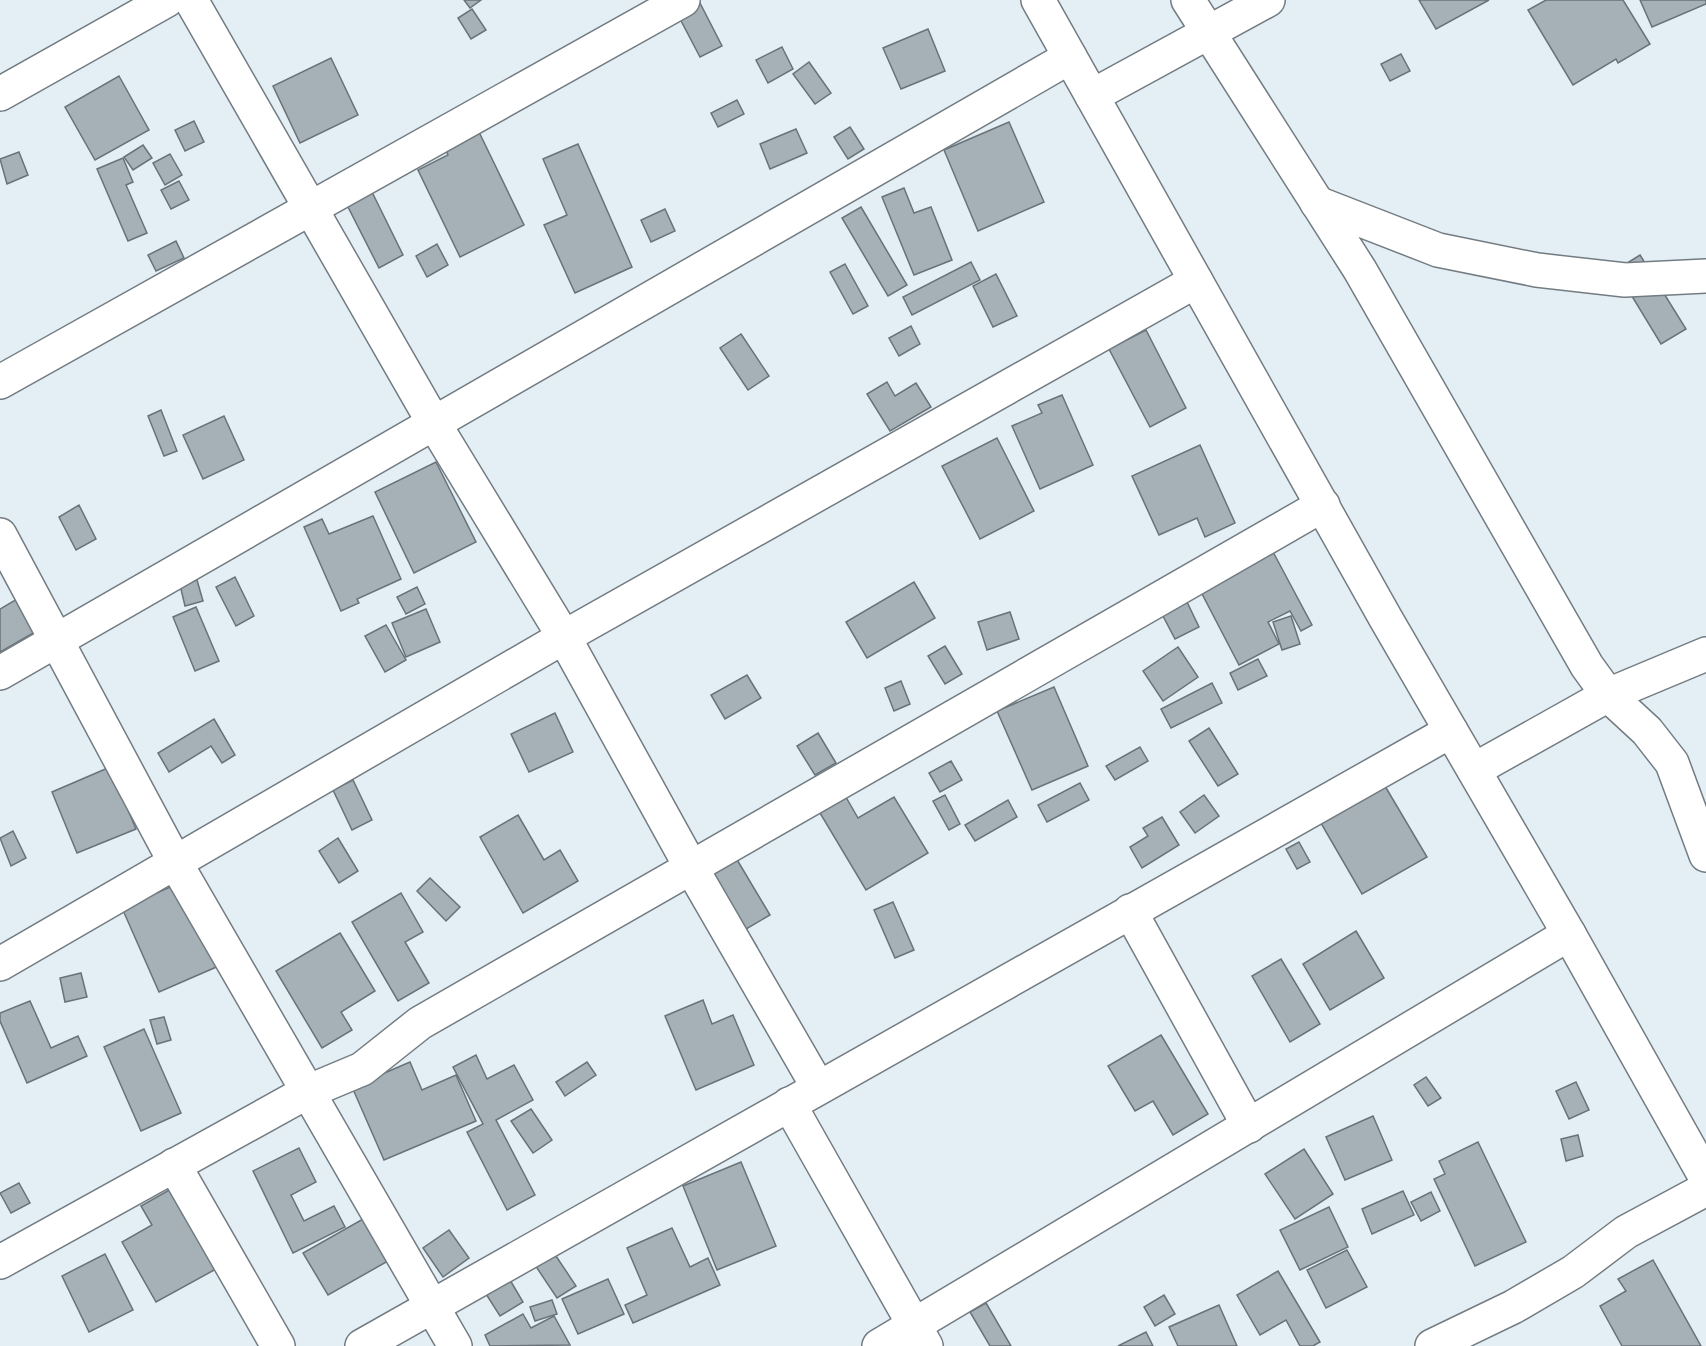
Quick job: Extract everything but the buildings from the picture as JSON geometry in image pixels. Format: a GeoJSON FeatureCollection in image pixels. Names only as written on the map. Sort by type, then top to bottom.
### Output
{"type":"FeatureCollection","features":[{"type":"Feature","properties":{"kind":"street"},"geometry":{"type":"LineString","coordinates":[[0,94],[167,0]]}},
{"type":"Feature","properties":{"kind":"street"},"geometry":{"type":"LineString","coordinates":[[191,0],[435,425],[564,637],[692,868],[818,1088]]}},
{"type":"Feature","properties":{"kind":"street"},"geometry":{"type":"LineString","coordinates":[[0,382],[682,0]]}},
{"type":"Feature","properties":{"kind":"street"},"geometry":{"type":"LineString","coordinates":[[1038,0],[1706,1178]]}},
{"type":"Feature","properties":{"kind":"street"},"geometry":{"type":"LineString","coordinates":[[1188,0],[1360,270],[1587,666],[1608,695],[1647,731],[1672,763],[1706,855]]}},
{"type":"Feature","properties":{"kind":"street"},"geometry":{"type":"LineString","coordinates":[[1092,96],[1268,0]]}},
{"type":"Feature","properties":{"kind":"street"},"geometry":{"type":"LineString","coordinates":[[0,673],[435,425],[1070,57]]}},
{"type":"Feature","properties":{"kind":"street"},"geometry":{"type":"LineString","coordinates":[[1317,203],[1438,249],[1537,270],[1625,280],[1706,276]]}},
{"type":"Feature","properties":{"kind":"street"},"geometry":{"type":"LineString","coordinates":[[0,964],[564,637],[1196,281]]}},
{"type":"Feature","properties":{"kind":"street"},"geometry":{"type":"LineString","coordinates":[[0,1262],[307,1092],[362,1069],[420,1023],[1323,505]]}},
{"type":"Feature","properties":{"kind":"street"},"geometry":{"type":"LineString","coordinates":[[0,535],[175,862],[455,1346]]}},
{"type":"Feature","properties":{"kind":"street"},"geometry":{"type":"LineString","coordinates":[[1473,770],[1608,695],[1706,654]]}},
{"type":"Feature","properties":{"kind":"street"},"geometry":{"type":"LineString","coordinates":[[1649,678],[1706,676]]}},
{"type":"Feature","properties":{"kind":"street"},"geometry":{"type":"LineString","coordinates":[[362,1346],[1451,731]]}},
{"type":"Feature","properties":{"kind":"street"},"geometry":{"type":"LineString","coordinates":[[1130,911],[1249,1126]]}},
{"type":"Feature","properties":{"kind":"street"},"geometry":{"type":"LineString","coordinates":[[879,1346],[921,1336],[1249,1126],[1569,934]]}},
{"type":"Feature","properties":{"kind":"street"},"geometry":{"type":"LineString","coordinates":[[789,1104],[921,1336]]}},
{"type":"Feature","properties":{"kind":"street"},"geometry":{"type":"LineString","coordinates":[[174,1165],[278,1346]]}},
{"type":"Feature","properties":{"kind":"street"},"geometry":{"type":"LineString","coordinates":[[1432,1346],[1513,1307],[1573,1272],[1626,1232],[1706,1189]]}}]}
